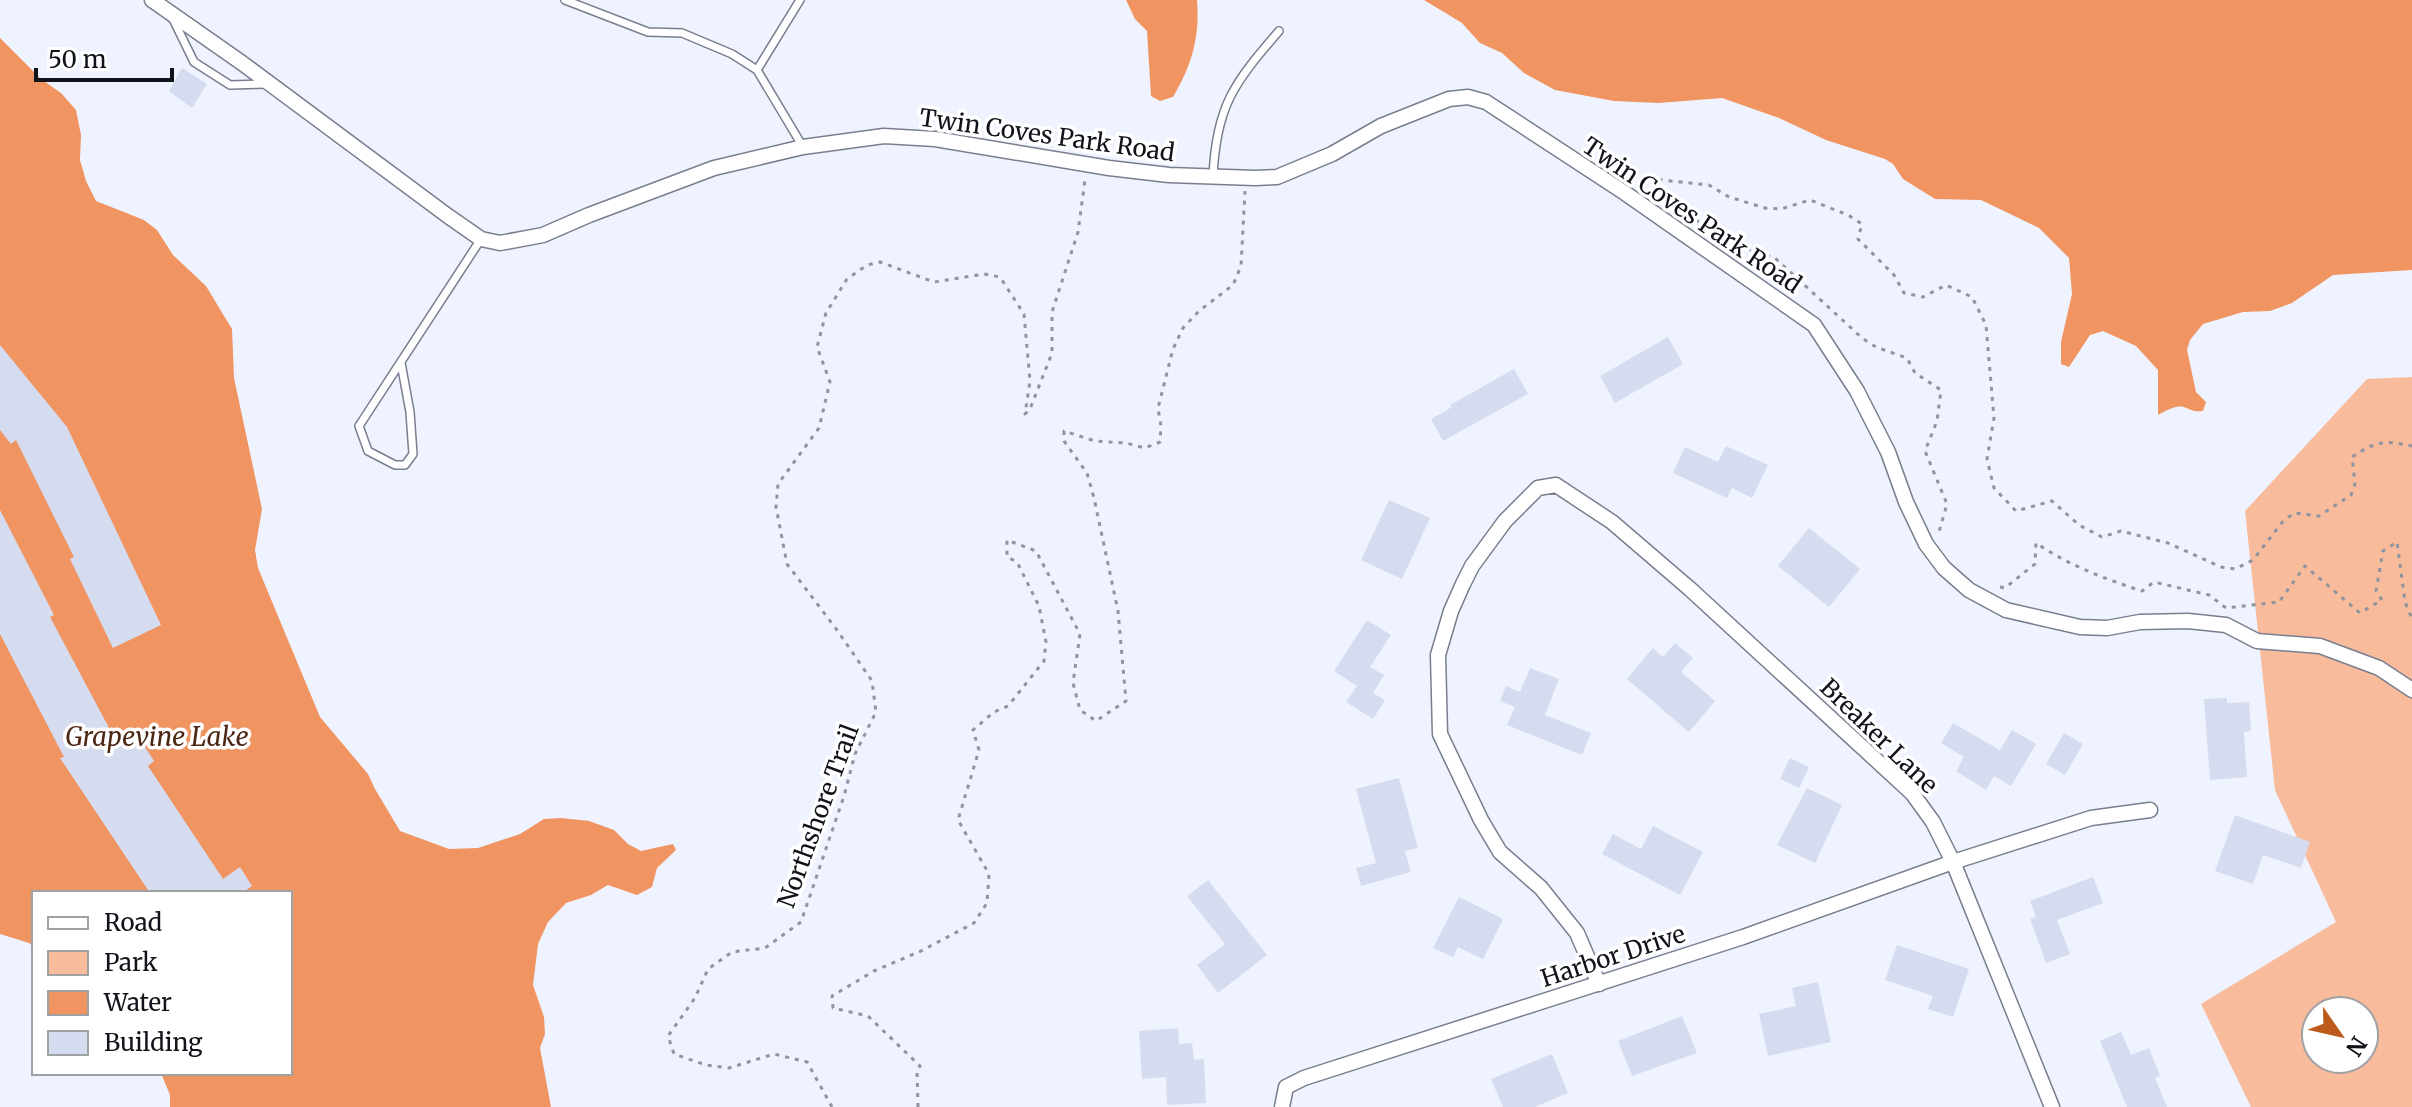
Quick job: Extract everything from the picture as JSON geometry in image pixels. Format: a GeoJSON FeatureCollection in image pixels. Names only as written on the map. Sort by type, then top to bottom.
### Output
{"type":"FeatureCollection","features":[{"type":"Feature","properties":{"kind":"street"},"geometry":{"type":"LineString","coordinates":[[152,0],[481,239]]}},
{"type":"Feature","properties":{"kind":"street","name":"Twin Coves Park Road"},"geometry":{"type":"LineString","coordinates":[[481,239],[500,243],[543,235],[714,168],[803,147],[884,136],[935,139],[1169,175],[1277,177],[1332,154],[1381,126],[1449,99],[1468,97],[1486,102],[1616,187],[1814,325],[1857,391],[1888,452],[1906,502],[1926,544],[1944,568],[1969,590],[2006,610],[2080,627],[2107,628],[2140,622],[2188,621],[2226,625],[2257,641],[2320,646],[2379,668],[2412,690]]}},
{"type":"Feature","properties":{"kind":"street","name":"Breaker Lane"},"geometry":{"type":"LineString","coordinates":[[1599,984],[1577,933],[1541,888],[1500,852],[1481,820],[1440,734],[1438,655],[1463,584],[1472,566],[1505,521],[1538,488],[1556,485],[1612,522],[1690,589],[1912,793],[1933,822],[1953,862],[2052,1107]]}},
{"type":"Feature","properties":{"kind":"street","name":"Harbor Drive"},"geometry":{"type":"LineString","coordinates":[[1282,1107],[1286,1087],[1304,1078],[1743,937],[1953,862],[2091,818],[2150,810]]}},
{"type":"Feature","properties":{"kind":"lane"},"geometry":{"type":"LineString","coordinates":[[565,0],[648,32],[682,33],[703,40],[757,70],[803,147]]}},
{"type":"Feature","properties":{"kind":"lane"},"geometry":{"type":"LineString","coordinates":[[757,70],[800,0]]}},
{"type":"Feature","properties":{"kind":"lane"},"geometry":{"type":"LineString","coordinates":[[170,13],[194,62],[230,85],[269,84]]}},
{"type":"Feature","properties":{"kind":"lane"},"geometry":{"type":"LineString","coordinates":[[1213,177],[1214,142],[1226,101],[1279,31]]}},
{"type":"Feature","properties":{"kind":"lane"},"geometry":{"type":"LineString","coordinates":[[401,363],[410,412],[413,454],[405,465],[395,465],[368,451],[359,426],[481,239]]}},
{"type":"Feature","properties":{"kind":"path","name":"Northshore Trail"},"geometry":{"type":"LineString","coordinates":[[832,1107],[807,1062],[774,1054],[729,1068],[706,1065],[674,1054],[668,1036],[695,998],[708,969],[732,952],[765,948],[801,922],[855,754],[876,712],[872,681],[787,564],[776,507],[778,484],[819,428],[830,382],[817,347],[826,313],[847,279],[867,265],[880,262],[934,282],[984,274],[1000,277],[1024,314],[1030,381],[1025,414],[1030,409],[1052,353],[1052,312],[1078,232],[1090,165]]}},
{"type":"Feature","properties":{"kind":"path"},"geometry":{"type":"LineString","coordinates":[[918,1107],[917,1070],[920,1066],[868,1016],[833,1008],[832,996],[874,971],[974,923],[987,903],[989,874],[958,820],[979,750],[973,730],[994,712],[1008,706],[1044,661],[1046,642],[1039,606],[1017,562],[1007,557],[1007,540],[1036,551],[1080,634],[1073,683],[1080,710],[1096,721],[1126,701],[1118,611],[1094,498],[1087,473],[1064,441],[1064,431],[1095,441],[1145,448],[1160,442],[1158,408],[1173,349],[1183,328],[1199,311],[1233,285],[1241,266],[1245,178]]}},
{"type":"Feature","properties":{"kind":"path"},"geometry":{"type":"LineString","coordinates":[[1616,187],[1652,179],[1709,185],[1729,197],[1765,208],[1781,209],[1810,200],[1862,224],[1858,239],[1894,275],[1904,293],[1923,297],[1946,285],[1972,297],[1986,325],[1992,381],[1994,418],[1987,459],[1994,488],[2016,511],[2052,501],[2079,525],[2102,537],[2121,531],[2168,543],[2221,567],[2235,569],[2253,560],[2284,520],[2295,513],[2319,516],[2351,495],[2355,484],[2352,457],[2374,443],[2392,442],[2412,446]]}},
{"type":"Feature","properties":{"kind":"path"},"geometry":{"type":"LineString","coordinates":[[1667,221],[1700,221],[1725,233],[1744,248],[1775,258],[1862,338],[1876,347],[1907,358],[1915,373],[1941,390],[1937,421],[1925,451],[1947,504],[1938,538]]}},
{"type":"Feature","properties":{"kind":"path"},"geometry":{"type":"LineString","coordinates":[[1994,587],[2005,588],[2035,564],[2036,543],[2058,558],[2142,591],[2154,582],[2209,595],[2226,608],[2279,602],[2305,566],[2360,613],[2382,600],[2376,591],[2383,551],[2397,542],[2405,602],[2412,619]]}},
{"type":"Feature","properties":{"kind":"green space"},"geometry":{"type":"Polygon","coordinates":[[[2412,377],[2412,1107],[2251,1107],[2201,1004],[2336,922],[2275,790],[2245,511],[2367,379],[2412,377]]]}},
{"type":"Feature","properties":{"kind":"water"},"geometry":{"type":"Polygon","coordinates":[[[1126,0],[1197,0],[1193,50],[1173,97],[1160,101],[1151,96],[1147,31],[1135,19],[1126,0]]]}},
{"type":"Feature","properties":{"kind":"water"},"geometry":{"type":"Polygon","coordinates":[[[1424,0],[2412,0],[2412,270],[2333,275],[2292,303],[2270,311],[2243,312],[2203,324],[2190,340],[2187,350],[2196,392],[2206,402],[2203,411],[2178,407],[2158,415],[2158,370],[2136,346],[2103,331],[2090,335],[2069,367],[2061,364],[2061,342],[2072,294],[2069,258],[2039,228],[1981,200],[1935,199],[1903,179],[1893,164],[1885,159],[1826,140],[1779,118],[1722,98],[1659,103],[1614,101],[1555,90],[1524,73],[1502,53],[1480,43],[1462,23],[1424,0]]]}},
{"type":"Feature","properties":{"kind":"water","name":"Grapevine Lake"},"geometry":{"type":"Polygon","coordinates":[[[0,38],[76,110],[81,135],[80,160],[96,201],[144,220],[157,230],[173,255],[206,286],[232,329],[234,378],[262,509],[255,550],[258,568],[320,717],[368,774],[400,831],[449,849],[478,848],[520,834],[544,819],[561,818],[589,821],[614,830],[628,844],[641,851],[673,844],[676,850],[657,868],[652,887],[637,895],[608,885],[591,895],[566,903],[548,922],[538,944],[533,985],[544,1017],[545,1034],[540,1048],[551,1107],[170,1107],[170,1095],[162,1075],[292,1075],[292,891],[32,891],[32,945],[0,934],[0,38]]]}},
{"type":"Feature","properties":{"kind":"building"},"geometry":{"type":"Polygon","coordinates":[[[182,68],[207,84],[192,108],[169,91],[182,68]]]}},
{"type":"Feature","properties":{"kind":"building"},"geometry":{"type":"Polygon","coordinates":[[[1668,337],[1683,364],[1615,403],[1600,376],[1668,337]]]}},
{"type":"Feature","properties":{"kind":"building"},"geometry":{"type":"Polygon","coordinates":[[[0,345],[67,427],[161,625],[113,648],[70,559],[74,557],[16,440],[11,444],[0,430],[0,345]]]}},
{"type":"Feature","properties":{"kind":"building"},"geometry":{"type":"Polygon","coordinates":[[[1514,369],[1528,394],[1443,441],[1431,419],[1514,369]]]}},
{"type":"Feature","properties":{"kind":"building"},"geometry":{"type":"Polygon","coordinates":[[[1726,446],[1768,465],[1752,498],[1732,488],[1727,498],[1673,473],[1685,447],[1718,462],[1726,446]]]}},
{"type":"Feature","properties":{"kind":"building"},"geometry":{"type":"Polygon","coordinates":[[[1389,500],[1430,518],[1402,579],[1361,560],[1389,500]]]}},
{"type":"Feature","properties":{"kind":"building"},"geometry":{"type":"Polygon","coordinates":[[[0,510],[54,615],[50,617],[116,741],[134,730],[154,761],[148,766],[223,879],[240,867],[252,886],[245,891],[149,891],[60,758],[64,757],[0,634],[0,510]]]}},
{"type":"Feature","properties":{"kind":"building"},"geometry":{"type":"Polygon","coordinates":[[[1809,528],[1860,569],[1829,607],[1778,566],[1809,528]]]}},
{"type":"Feature","properties":{"kind":"building"},"geometry":{"type":"Polygon","coordinates":[[[1367,620],[1391,635],[1370,667],[1384,675],[1373,693],[1385,700],[1373,719],[1346,702],[1357,686],[1334,671],[1367,620]]]}},
{"type":"Feature","properties":{"kind":"building"},"geometry":{"type":"Polygon","coordinates":[[[1675,643],[1693,658],[1681,672],[1715,701],[1689,732],[1627,679],[1653,648],[1663,657],[1675,643]]]}},
{"type":"Feature","properties":{"kind":"building"},"geometry":{"type":"Polygon","coordinates":[[[1530,668],[1559,679],[1545,715],[1591,733],[1582,755],[1507,725],[1515,707],[1500,701],[1506,686],[1520,692],[1530,668]]]}},
{"type":"Feature","properties":{"kind":"building"},"geometry":{"type":"Polygon","coordinates":[[[2227,698],[2227,703],[2249,702],[2251,731],[2244,732],[2247,777],[2210,780],[2204,699],[2227,698]]]}},
{"type":"Feature","properties":{"kind":"building"},"geometry":{"type":"Polygon","coordinates":[[[1953,723],[2000,750],[2012,730],[2036,744],[2011,786],[1994,776],[1986,790],[1956,771],[1964,757],[1941,743],[1953,723]]]}},
{"type":"Feature","properties":{"kind":"building"},"geometry":{"type":"Polygon","coordinates":[[[2064,733],[2083,744],[2065,775],[2046,764],[2064,733]]]}},
{"type":"Feature","properties":{"kind":"building"},"geometry":{"type":"Polygon","coordinates":[[[1790,758],[1809,767],[1799,788],[1780,779],[1790,758]]]}},
{"type":"Feature","properties":{"kind":"building"},"geometry":{"type":"Polygon","coordinates":[[[1399,778],[1418,848],[1405,851],[1411,872],[1361,886],[1356,868],[1376,863],[1356,789],[1399,778]]]}},
{"type":"Feature","properties":{"kind":"building"},"geometry":{"type":"Polygon","coordinates":[[[1807,788],[1842,805],[1815,863],[1777,845],[1807,788]]]}},
{"type":"Feature","properties":{"kind":"building"},"geometry":{"type":"Polygon","coordinates":[[[2235,815],[2310,842],[2301,868],[2263,855],[2253,884],[2215,871],[2235,815]]]}},
{"type":"Feature","properties":{"kind":"building"},"geometry":{"type":"Polygon","coordinates":[[[1653,826],[1703,852],[1680,895],[1602,854],[1613,834],[1641,849],[1653,826]]]}},
{"type":"Feature","properties":{"kind":"building"},"geometry":{"type":"Polygon","coordinates":[[[2093,877],[2103,903],[2057,920],[2070,954],[2046,963],[2030,919],[2036,917],[2030,901],[2093,877]]]}},
{"type":"Feature","properties":{"kind":"building"},"geometry":{"type":"Polygon","coordinates":[[[1208,880],[1267,955],[1218,993],[1197,965],[1225,944],[1187,896],[1208,880]]]}},
{"type":"Feature","properties":{"kind":"building"},"geometry":{"type":"Polygon","coordinates":[[[1459,897],[1503,919],[1483,959],[1458,947],[1453,957],[1433,948],[1459,897]]]}},
{"type":"Feature","properties":{"kind":"building"},"geometry":{"type":"Polygon","coordinates":[[[1897,945],[1969,969],[1953,1017],[1928,1009],[1933,996],[1885,980],[1897,945]]]}},
{"type":"Feature","properties":{"kind":"building"},"geometry":{"type":"Polygon","coordinates":[[[1818,982],[1831,1042],[1768,1056],[1759,1014],[1796,1006],[1792,988],[1818,982]]]}},
{"type":"Feature","properties":{"kind":"building"},"geometry":{"type":"Polygon","coordinates":[[[1682,1016],[1697,1053],[1632,1076],[1618,1041],[1682,1016]]]}},
{"type":"Feature","properties":{"kind":"building"},"geometry":{"type":"Polygon","coordinates":[[[1178,1028],[1179,1044],[1192,1043],[1194,1060],[1204,1059],[1206,1103],[1167,1105],[1166,1077],[1142,1079],[1139,1031],[1178,1028]]]}},
{"type":"Feature","properties":{"kind":"building"},"geometry":{"type":"Polygon","coordinates":[[[2121,1032],[2131,1055],[2149,1048],[2160,1076],[2155,1078],[2167,1107],[2127,1107],[2100,1041],[2121,1032]]]}},
{"type":"Feature","properties":{"kind":"building"},"geometry":{"type":"Polygon","coordinates":[[[1552,1054],[1568,1093],[1535,1107],[1503,1107],[1491,1079],[1552,1054]]]}}]}
